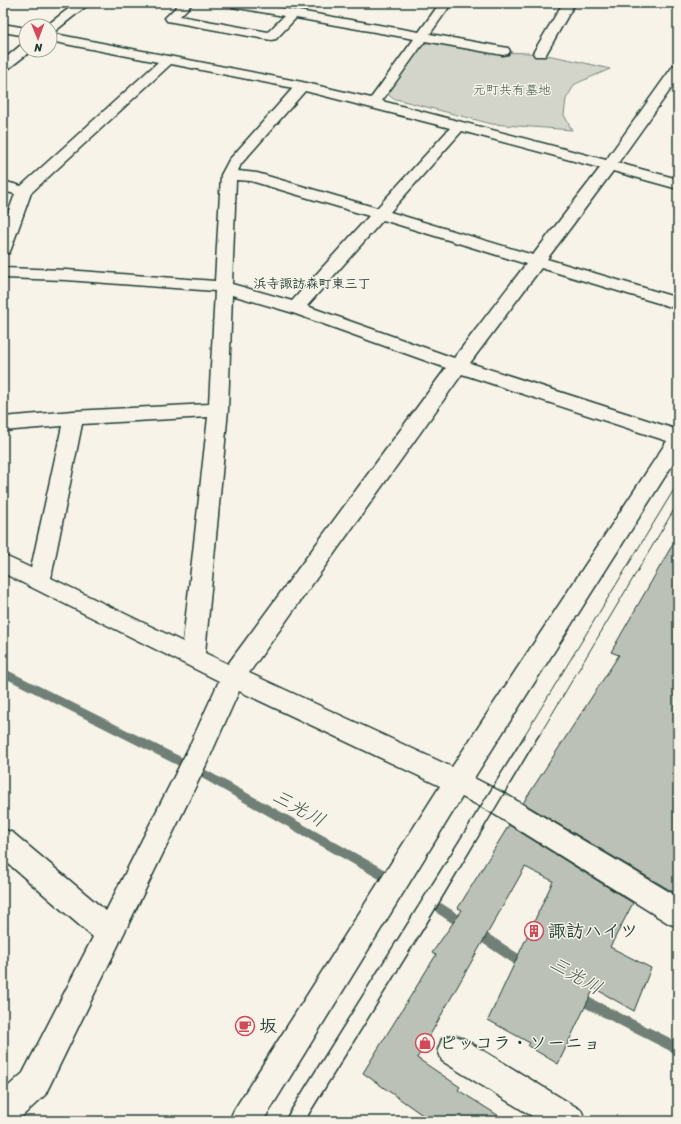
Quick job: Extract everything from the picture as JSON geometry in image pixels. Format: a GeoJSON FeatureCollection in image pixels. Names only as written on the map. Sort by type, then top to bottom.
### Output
{"type":"FeatureCollection","features":[{"type":"Feature","properties":{"kind":"street"},"geometry":{"type":"LineString","coordinates":[[58,24],[84,3]]}},
{"type":"Feature","properties":{"kind":"street"},"geometry":{"type":"LineString","coordinates":[[188,3],[171,18],[271,36],[294,13]]}},
{"type":"Feature","properties":{"kind":"street"},"geometry":{"type":"LineString","coordinates":[[232,3],[503,51]]}},
{"type":"Feature","properties":{"kind":"street"},"geometry":{"type":"LineString","coordinates":[[374,103],[420,37],[446,3]]}},
{"type":"Feature","properties":{"kind":"street"},"geometry":{"type":"LineString","coordinates":[[540,53],[569,3]]}},
{"type":"Feature","properties":{"kind":"street"},"geometry":{"type":"LineString","coordinates":[[673,3],[678,4]]}},
{"type":"Feature","properties":{"kind":"street"},"geometry":{"type":"LineString","coordinates":[[3,28],[18,31]]}},
{"type":"Feature","properties":{"kind":"street"},"geometry":{"type":"LineString","coordinates":[[58,38],[302,86],[374,103],[678,184]]}},
{"type":"Feature","properties":{"kind":"street"},"geometry":{"type":"LineString","coordinates":[[3,66],[18,54]]}},
{"type":"Feature","properties":{"kind":"street"},"geometry":{"type":"LineString","coordinates":[[3,249],[24,191],[169,59]]}},
{"type":"Feature","properties":{"kind":"street"},"geometry":{"type":"LineString","coordinates":[[4,1110],[34,1084],[192,766],[233,676],[458,366],[609,166],[678,69]]}},
{"type":"Feature","properties":{"kind":"street"},"geometry":{"type":"LineString","coordinates":[[193,658],[218,410],[229,175],[234,163],[302,86]]}},
{"type":"Feature","properties":{"kind":"street"},"geometry":{"type":"LineString","coordinates":[[296,308],[459,126]]}},
{"type":"Feature","properties":{"kind":"street"},"geometry":{"type":"LineString","coordinates":[[229,175],[252,176],[678,304]]}},
{"type":"Feature","properties":{"kind":"street"},"geometry":{"type":"LineString","coordinates":[[3,186],[24,191]]}},
{"type":"Feature","properties":{"kind":"street"},"geometry":{"type":"LineString","coordinates":[[3,273],[66,275],[224,287],[296,308],[458,366],[678,437]]}},
{"type":"Feature","properties":{"kind":"street"},"geometry":{"type":"LineString","coordinates":[[3,424],[73,418],[218,410]]}},
{"type":"Feature","properties":{"kind":"street"},"geometry":{"type":"LineString","coordinates":[[39,582],[73,418]]}},
{"type":"Feature","properties":{"kind":"street"},"geometry":{"type":"LineString","coordinates":[[245,1121],[458,782],[678,440]]}},
{"type":"Feature","properties":{"kind":"street"},"geometry":{"type":"LineString","coordinates":[[3,563],[193,658],[458,782],[498,803],[678,913]]}},
{"type":"Feature","properties":{"kind":"street"},"geometry":{"type":"LineString","coordinates":[[3,842],[110,933]]}},
{"type":"Feature","properties":{"kind":"street"},"geometry":{"type":"LineString","coordinates":[[453,1050],[570,1121]]}},
{"type":"Feature","properties":{"kind":"green space","name":"元町共有墓地"},"geometry":{"type":"Polygon","coordinates":[[[431,42],[500,54],[540,54],[610,69],[575,84],[566,99],[564,115],[572,130],[492,124],[392,98],[387,93],[424,44],[431,42]]]}},
{"type":"Feature","properties":{"kind":"building"},"geometry":{"type":"Polygon","coordinates":[[[678,535],[678,895],[523,803],[619,655],[611,652],[678,535]]]}},
{"type":"Feature","properties":{"kind":"building"},"geometry":{"type":"Polygon","coordinates":[[[509,825],[633,903],[610,947],[651,968],[634,1011],[594,988],[558,1064],[528,1046],[530,1043],[488,1020],[553,881],[525,867],[417,1058],[460,1087],[458,1090],[507,1121],[431,1121],[363,1073],[436,955],[432,953],[462,910],[458,908],[509,825]]]}},
{"type":"Feature","properties":{"kind":"waterway","name":"三光川"},"geometry":{"type":"LineString","coordinates":[[3,672],[183,763]]}},
{"type":"Feature","properties":{"kind":"waterway","name":"三光川"},"geometry":{"type":"LineString","coordinates":[[197,770],[385,876]]}},
{"type":"Feature","properties":{"kind":"waterway","name":"三光川"},"geometry":{"type":"LineString","coordinates":[[441,909],[465,925]]}},
{"type":"Feature","properties":{"kind":"waterway","name":"三光川"},"geometry":{"type":"LineString","coordinates":[[476,932],[527,966]]}},
{"type":"Feature","properties":{"kind":"waterway","name":"三光川"},"geometry":{"type":"LineString","coordinates":[[576,997],[678,1049]]}},
{"type":"Feature","properties":{"kind":"tram line"},"geometry":{"type":"LineString","coordinates":[[524,736],[678,483]]}},
{"type":"Feature","properties":{"kind":"tram line"},"geometry":{"type":"LineString","coordinates":[[539,736],[678,503]]}},
{"type":"Feature","properties":{"kind":"tram line"},"geometry":{"type":"LineString","coordinates":[[284,1121],[525,735]]}},
{"type":"Feature","properties":{"kind":"tram line"},"geometry":{"type":"LineString","coordinates":[[305,1121],[432,915],[539,735]]}},
{"type":"Feature","properties":{"kind":"place","name":"諏訪ハイツ"},"geometry":{"type":"Point","coordinates":[534,931]}},
{"type":"Feature","properties":{"kind":"place","name":"坂"},"geometry":{"type":"Point","coordinates":[245,1026]}},
{"type":"Feature","properties":{"kind":"place","name":"ピッコラ・ソーニョ"},"geometry":{"type":"Point","coordinates":[425,1043]}},
{"type":"Feature","properties":{"kind":"district","name":"浜寺諏訪森町東三丁"},"geometry":{"type":"Point","coordinates":[312,283]}}]}
